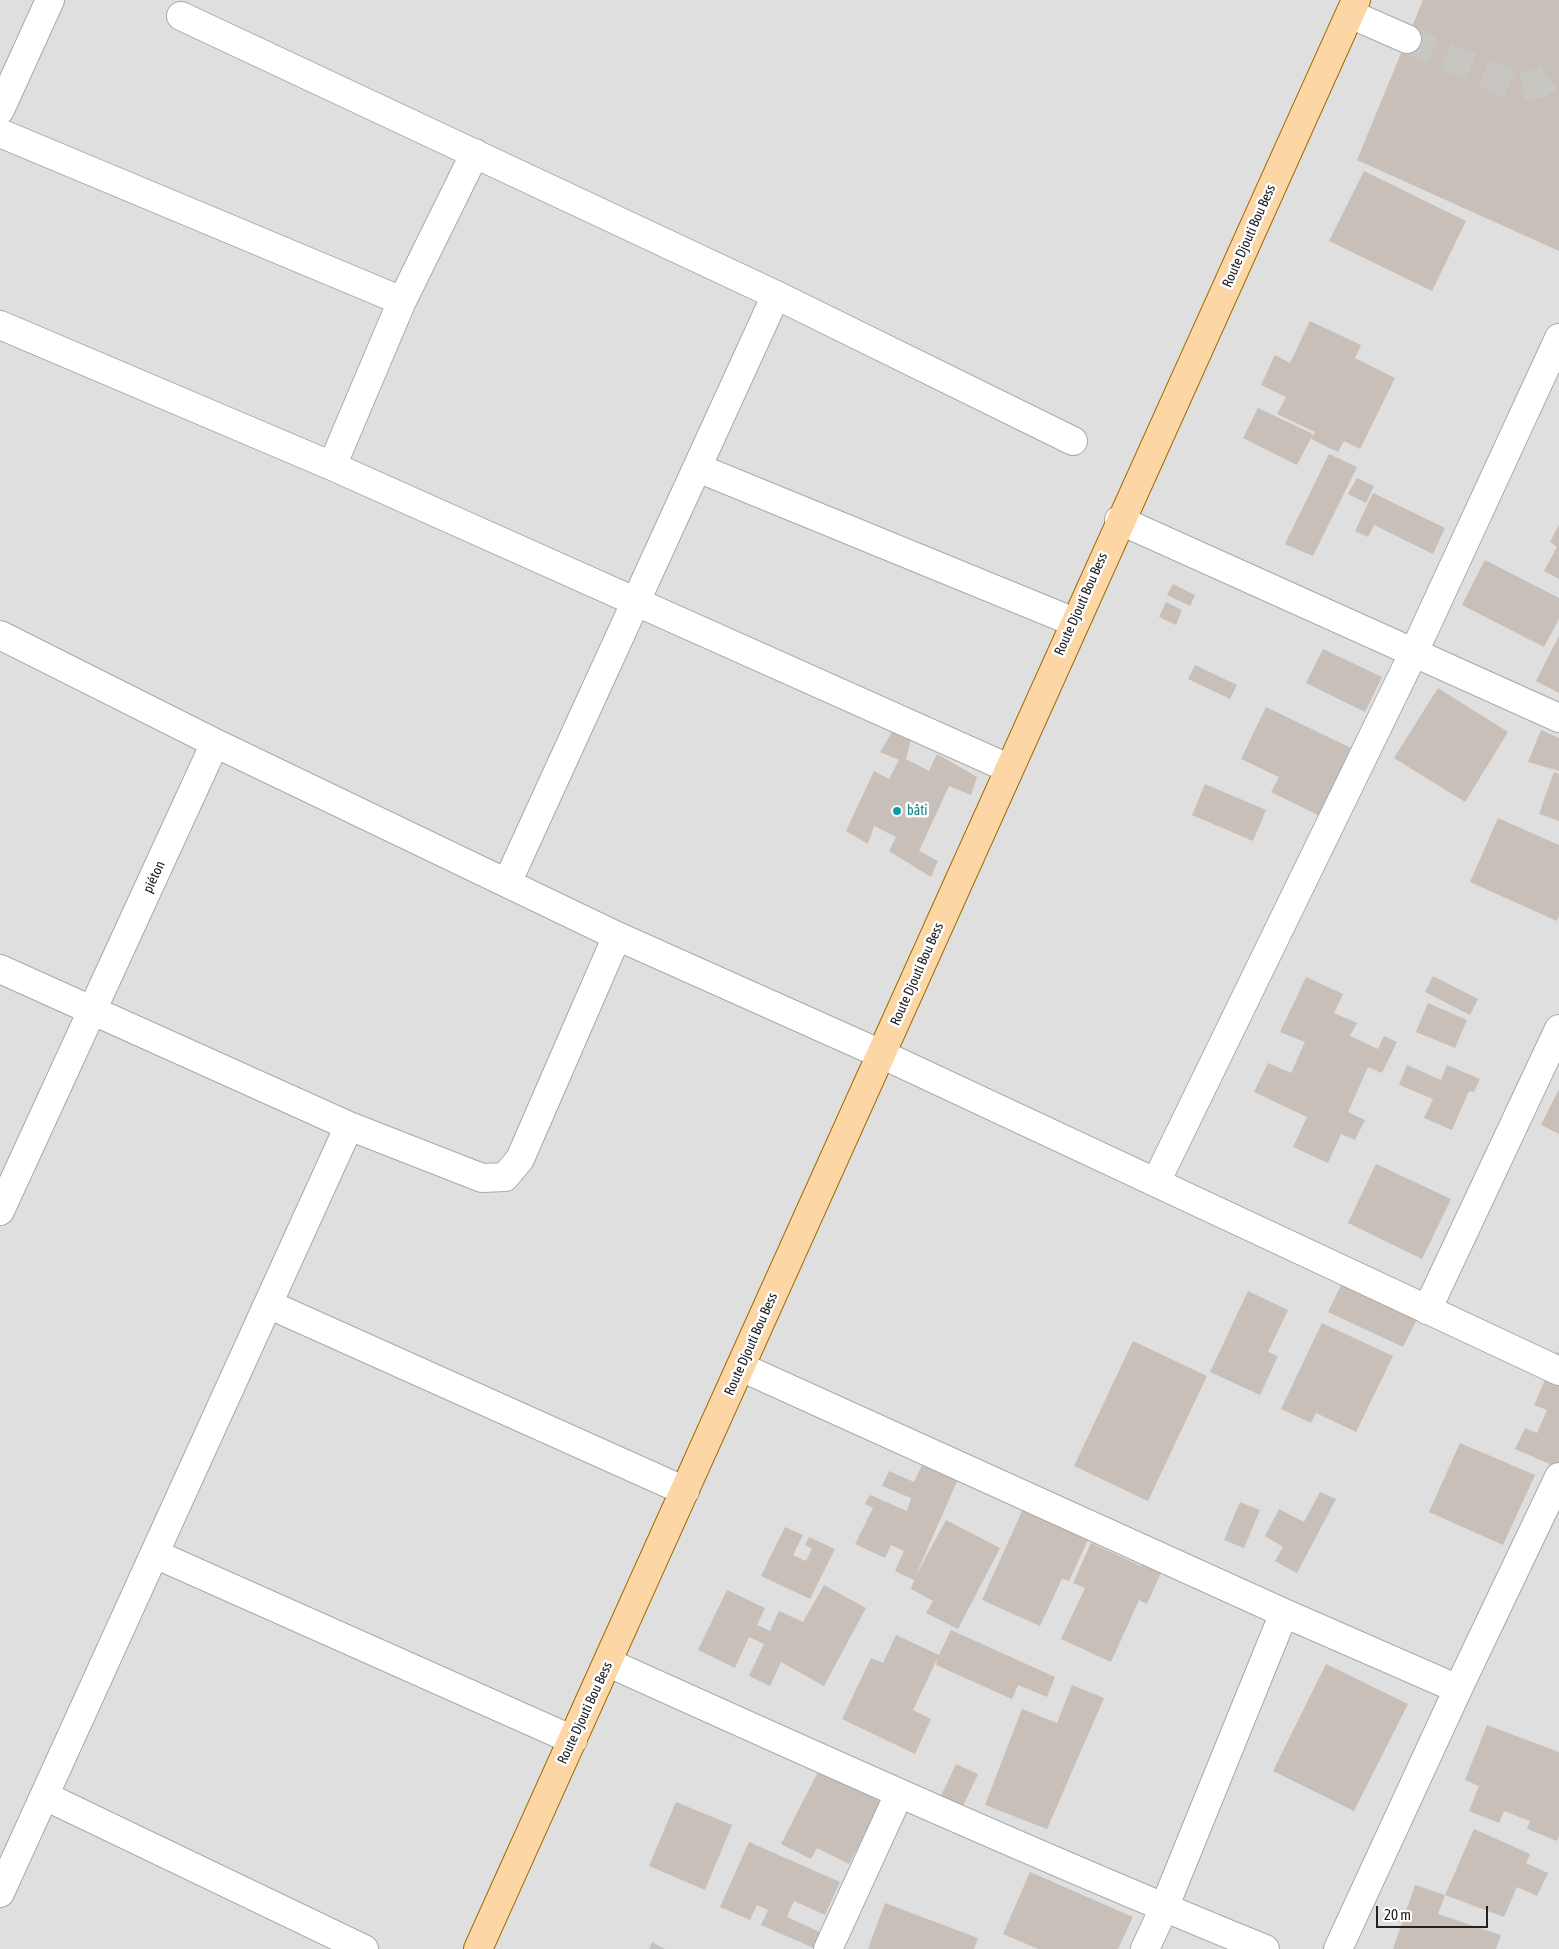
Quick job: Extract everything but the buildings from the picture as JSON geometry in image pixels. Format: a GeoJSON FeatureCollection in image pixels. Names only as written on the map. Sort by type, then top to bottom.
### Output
{"type":"FeatureCollection","features":[{"type":"Feature","properties":{"kind":"main road","name":"Route Djouti Bou Bess"},"geometry":{"type":"LineString","coordinates":[[478,1949],[741,1367],[1119,520],[1353,7]]}},
{"type":"Feature","properties":{"kind":"street"},"geometry":{"type":"LineString","coordinates":[[0,110],[50,0]]}},
{"type":"Feature","properties":{"kind":"street"},"geometry":{"type":"LineString","coordinates":[[1353,7],[1407,39]]}},
{"type":"Feature","properties":{"kind":"street"},"geometry":{"type":"LineString","coordinates":[[181,16],[776,294],[1073,441]]}},
{"type":"Feature","properties":{"kind":"street"},"geometry":{"type":"LineString","coordinates":[[0,133],[402,301]]}},
{"type":"Feature","properties":{"kind":"street"},"geometry":{"type":"LineString","coordinates":[[332,466],[402,301],[475,153]]}},
{"type":"Feature","properties":{"kind":"street"},"geometry":{"type":"LineString","coordinates":[[507,883],[776,294]]}},
{"type":"Feature","properties":{"kind":"street"},"geometry":{"type":"LineString","coordinates":[[0,325],[332,466],[1008,768]]}},
{"type":"Feature","properties":{"kind":"street"},"geometry":{"type":"LineString","coordinates":[[1156,1182],[1414,652],[1559,338]]}},
{"type":"Feature","properties":{"kind":"street"},"geometry":{"type":"LineString","coordinates":[[698,468],[1074,622]]}},
{"type":"Feature","properties":{"kind":"street"},"geometry":{"type":"LineString","coordinates":[[1119,520],[1559,718]]}},
{"type":"Feature","properties":{"kind":"street"},"geometry":{"type":"LineString","coordinates":[[0,635],[215,743],[617,936],[881,1054],[1559,1372]]}},
{"type":"Feature","properties":{"kind":"street","name":"piéton"},"geometry":{"type":"LineString","coordinates":[[0,1211],[215,743]]}},
{"type":"Feature","properties":{"kind":"street"},"geometry":{"type":"LineString","coordinates":[[0,969],[349,1126],[482,1178],[505,1177],[520,1159],[617,936]]}},
{"type":"Feature","properties":{"kind":"street"},"geometry":{"type":"LineString","coordinates":[[1427,1310],[1559,1029]]}},
{"type":"Feature","properties":{"kind":"street"},"geometry":{"type":"LineString","coordinates":[[0,1893],[349,1126]]}},
{"type":"Feature","properties":{"kind":"street"},"geometry":{"type":"LineString","coordinates":[[268,1304],[685,1491]]}},
{"type":"Feature","properties":{"kind":"street"},"geometry":{"type":"LineString","coordinates":[[741,1367],[1284,1613],[1458,1689]]}},
{"type":"Feature","properties":{"kind":"street"},"geometry":{"type":"LineString","coordinates":[[1338,1949],[1458,1689],[1559,1477]]}},
{"type":"Feature","properties":{"kind":"street"},"geometry":{"type":"LineString","coordinates":[[155,1554],[573,1740]]}},
{"type":"Feature","properties":{"kind":"street"},"geometry":{"type":"LineString","coordinates":[[1145,1949],[1164,1908],[1284,1613]]}},
{"type":"Feature","properties":{"kind":"street"},"geometry":{"type":"LineString","coordinates":[[608,1662],[900,1794],[1164,1908],[1266,1949]]}},
{"type":"Feature","properties":{"kind":"street"},"geometry":{"type":"LineString","coordinates":[[828,1949],[900,1794]]}},
{"type":"Feature","properties":{"kind":"street"},"geometry":{"type":"LineString","coordinates":[[45,1796],[364,1949]]}},
{"type":"Feature","properties":{"kind":"shaded area"},"geometry":{"type":"Polygon","coordinates":[[[0,0],[1559,0],[1559,1949],[0,1949],[0,0]]]}},
{"type":"Feature","properties":{"kind":"tunnel"},"geometry":{"type":"LineString","coordinates":[[1407,39],[1518,88],[1541,83],[1559,69]]}},
{"type":"Feature","properties":{"kind":"place","name":"bâti"},"geometry":{"type":"Point","coordinates":[897,811]}}]}
